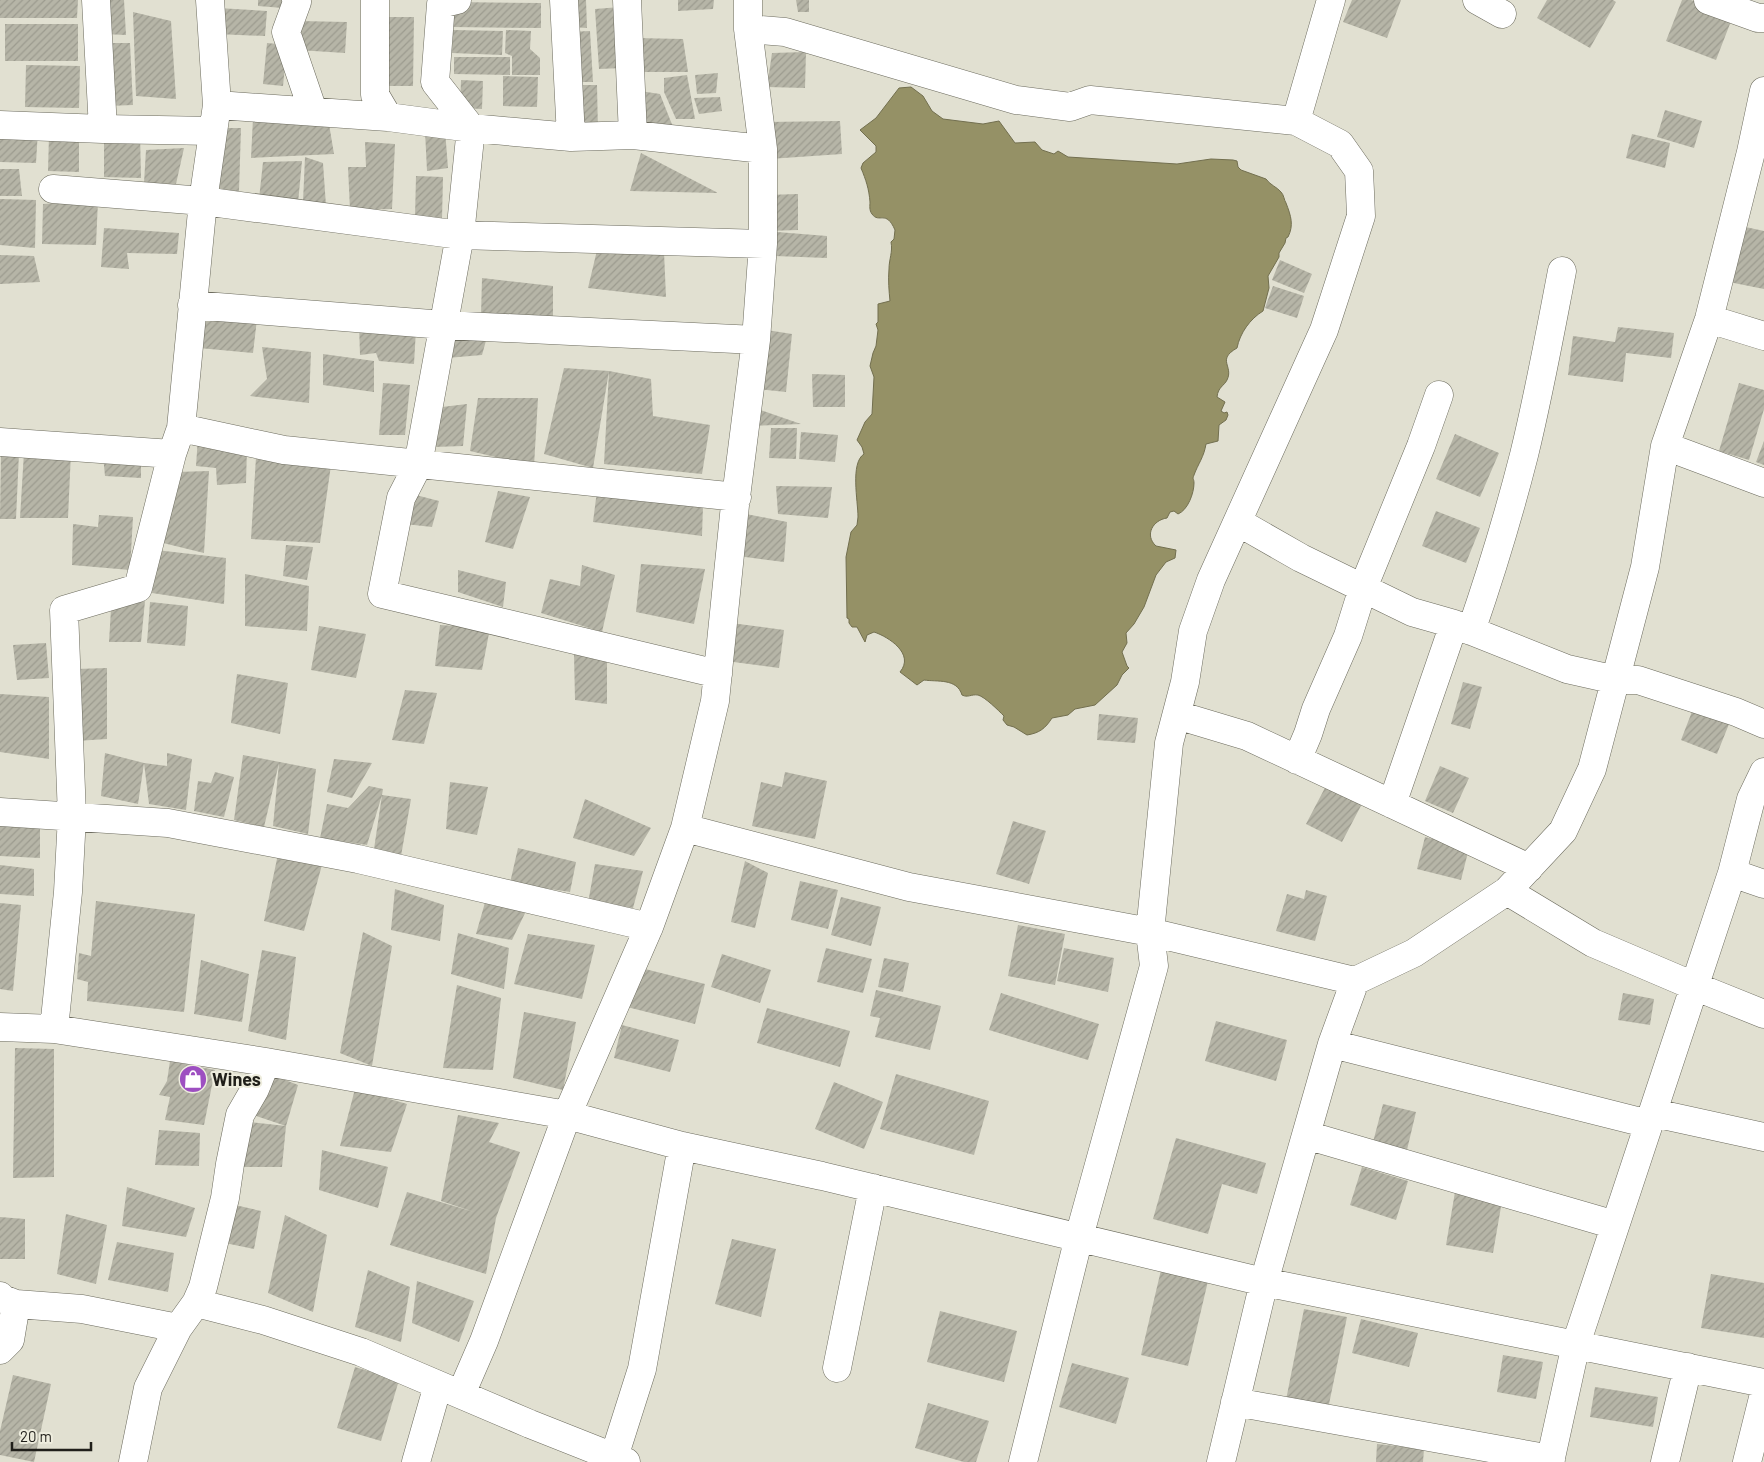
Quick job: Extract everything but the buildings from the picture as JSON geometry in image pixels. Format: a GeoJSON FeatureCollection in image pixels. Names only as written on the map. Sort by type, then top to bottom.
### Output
{"type":"FeatureCollection","features":[{"type":"Feature","properties":{"kind":"street"},"geometry":{"type":"LineString","coordinates":[[96,0],[103,129]]}},
{"type":"Feature","properties":{"kind":"street"},"geometry":{"type":"LineString","coordinates":[[54,1029],[68,892],[72,816],[64,610],[138,588],[172,454],[181,428],[192,305],[215,118],[210,0]]}},
{"type":"Feature","properties":{"kind":"street"},"geometry":{"type":"LineString","coordinates":[[296,0],[297,2],[286,32],[313,110]]}},
{"type":"Feature","properties":{"kind":"street"},"geometry":{"type":"LineString","coordinates":[[375,0],[375,95],[388,117]]}},
{"type":"Feature","properties":{"kind":"street"},"geometry":{"type":"LineString","coordinates":[[457,0],[441,4],[434,82],[471,128],[460,236],[418,465],[401,498],[382,594],[718,674]]}},
{"type":"Feature","properties":{"kind":"street"},"geometry":{"type":"LineString","coordinates":[[564,0],[571,137]]}},
{"type":"Feature","properties":{"kind":"street"},"geometry":{"type":"LineString","coordinates":[[627,0],[633,135]]}},
{"type":"Feature","properties":{"kind":"street"},"geometry":{"type":"LineString","coordinates":[[416,1462],[449,1389],[484,1341],[567,1115],[649,927],[685,828],[715,701],[756,340],[763,244],[763,149],[748,29],[748,0]]}},
{"type":"Feature","properties":{"kind":"street"},"geometry":{"type":"LineString","coordinates":[[1296,122],[1331,0]]}},
{"type":"Feature","properties":{"kind":"street"},"geometry":{"type":"LineString","coordinates":[[1476,0],[1502,14]]}},
{"type":"Feature","properties":{"kind":"street"},"geometry":{"type":"LineString","coordinates":[[1708,0],[1758,18],[1764,18]]}},
{"type":"Feature","properties":{"kind":"street"},"geometry":{"type":"LineString","coordinates":[[748,29],[785,32],[1016,100],[1070,106],[1090,100],[1296,122],[1340,144],[1358,171],[1361,216],[1324,330],[1211,580],[1193,631],[1185,682],[1169,743],[1150,932],[1154,966],[1079,1237],[1023,1462]]}},
{"type":"Feature","properties":{"kind":"street"},"geometry":{"type":"LineString","coordinates":[[685,828],[909,887],[1150,932],[1355,981],[1414,953],[1507,891],[1563,831],[1592,769],[1645,568],[1665,446],[1709,319],[1751,152],[1764,91]]}},
{"type":"Feature","properties":{"kind":"street"},"geometry":{"type":"LineString","coordinates":[[0,125],[103,129],[313,110],[571,137],[633,135],[763,149]]}},
{"type":"Feature","properties":{"kind":"street"},"geometry":{"type":"LineString","coordinates":[[53,189],[204,201],[460,236],[763,244]]}},
{"type":"Feature","properties":{"kind":"street"},"geometry":{"type":"LineString","coordinates":[[1392,804],[1462,627],[1494,562],[1524,455],[1542,377],[1562,272]]}},
{"type":"Feature","properties":{"kind":"street"},"geometry":{"type":"LineString","coordinates":[[192,305],[444,325],[756,340]]}},
{"type":"Feature","properties":{"kind":"street"},"geometry":{"type":"LineString","coordinates":[[1709,319],[1764,336]]}},
{"type":"Feature","properties":{"kind":"street"},"geometry":{"type":"LineString","coordinates":[[1297,760],[1316,709],[1348,636],[1363,588],[1421,446],[1439,395]]}},
{"type":"Feature","properties":{"kind":"street"},"geometry":{"type":"LineString","coordinates":[[181,428],[284,450],[737,497]]}},
{"type":"Feature","properties":{"kind":"street"},"geometry":{"type":"LineString","coordinates":[[0,442],[172,454]]}},
{"type":"Feature","properties":{"kind":"street"},"geometry":{"type":"LineString","coordinates":[[1665,446],[1764,482]]}},
{"type":"Feature","properties":{"kind":"street"},"geometry":{"type":"LineString","coordinates":[[1238,522],[1300,558],[1412,612],[1462,627],[1567,669],[1616,680],[1638,680],[1736,712],[1764,724]]}},
{"type":"Feature","properties":{"kind":"street"},"geometry":{"type":"LineString","coordinates":[[1176,715],[1247,736],[1529,868]]}},
{"type":"Feature","properties":{"kind":"street"},"geometry":{"type":"LineString","coordinates":[[1235,1402],[1550,1461],[1576,1344],[1732,873],[1751,800],[1764,772]]}},
{"type":"Feature","properties":{"kind":"street"},"geometry":{"type":"LineString","coordinates":[[0,812],[168,823],[348,857],[649,927]]}},
{"type":"Feature","properties":{"kind":"street"},"geometry":{"type":"LineString","coordinates":[[1732,873],[1764,884]]}},
{"type":"Feature","properties":{"kind":"street"},"geometry":{"type":"LineString","coordinates":[[1507,891],[1593,943],[1764,1014]]}},
{"type":"Feature","properties":{"kind":"street"},"geometry":{"type":"LineString","coordinates":[[1221,1462],[1264,1282],[1332,1044],[1355,981]]}},
{"type":"Feature","properties":{"kind":"street"},"geometry":{"type":"LineString","coordinates":[[0,1027],[54,1029],[266,1062],[567,1115],[682,1146],[873,1188],[1264,1282],[1764,1383]]}},
{"type":"Feature","properties":{"kind":"street"},"geometry":{"type":"LineString","coordinates":[[1332,1044],[1651,1119],[1764,1137]]}},
{"type":"Feature","properties":{"kind":"street"},"geometry":{"type":"LineString","coordinates":[[133,1462],[148,1388],[178,1328],[196,1303],[203,1287],[218,1232],[240,1115],[255,1089],[266,1062]]}},
{"type":"Feature","properties":{"kind":"street"},"geometry":{"type":"LineString","coordinates":[[1306,1135],[1616,1225]]}},
{"type":"Feature","properties":{"kind":"street"},"geometry":{"type":"LineString","coordinates":[[196,1303],[263,1320],[361,1352],[620,1459],[642,1369],[682,1146]]}},
{"type":"Feature","properties":{"kind":"street"},"geometry":{"type":"LineString","coordinates":[[837,1368],[873,1188]]}},
{"type":"Feature","properties":{"kind":"street"},"geometry":{"type":"LineString","coordinates":[[0,1350],[10,1340],[8,1300],[82,1309],[178,1328]]}},
{"type":"Feature","properties":{"kind":"street"},"geometry":{"type":"LineString","coordinates":[[1665,1462],[1688,1367]]}},
{"type":"Feature","properties":{"kind":"street"},"geometry":{"type":"LineString","coordinates":[[1747,1462],[1764,1394]]}},
{"type":"Feature","properties":{"kind":"shaded area"},"geometry":{"type":"Polygon","coordinates":[[[911,87],[923,96],[932,111],[943,119],[983,124],[999,121],[1015,143],[1035,142],[1042,150],[1054,154],[1058,151],[1068,157],[1177,164],[1211,159],[1237,161],[1238,167],[1241,170],[1266,179],[1279,190],[1283,195],[1290,216],[1290,233],[1268,276],[1269,288],[1263,311],[1250,322],[1240,337],[1237,348],[1231,352],[1226,360],[1229,375],[1217,397],[1225,402],[1221,411],[1227,412],[1228,415],[1226,420],[1219,425],[1218,441],[1206,444],[1193,477],[1194,487],[1192,496],[1185,509],[1178,514],[1174,511],[1170,512],[1167,518],[1162,519],[1152,529],[1152,542],[1156,546],[1176,550],[1175,558],[1166,562],[1156,575],[1144,607],[1126,633],[1127,643],[1122,652],[1129,668],[1122,675],[1117,685],[1095,705],[1075,709],[1068,715],[1052,718],[1041,730],[1027,735],[1007,725],[1003,720],[1004,716],[981,696],[962,695],[956,686],[946,682],[924,680],[917,685],[900,672],[904,665],[904,659],[902,653],[893,642],[874,632],[867,635],[865,642],[857,627],[852,627],[847,618],[846,557],[851,532],[857,525],[856,474],[857,465],[864,454],[857,440],[865,422],[872,414],[874,377],[870,366],[876,346],[878,304],[890,301],[889,265],[892,249],[891,242],[894,239],[895,230],[889,220],[877,218],[870,211],[870,197],[861,168],[863,163],[876,152],[876,146],[860,130],[876,118],[899,88],[911,87]]]}},
{"type":"Feature","properties":{"kind":"place","name":"Wines"},"geometry":{"type":"Point","coordinates":[193,1079]}}]}
